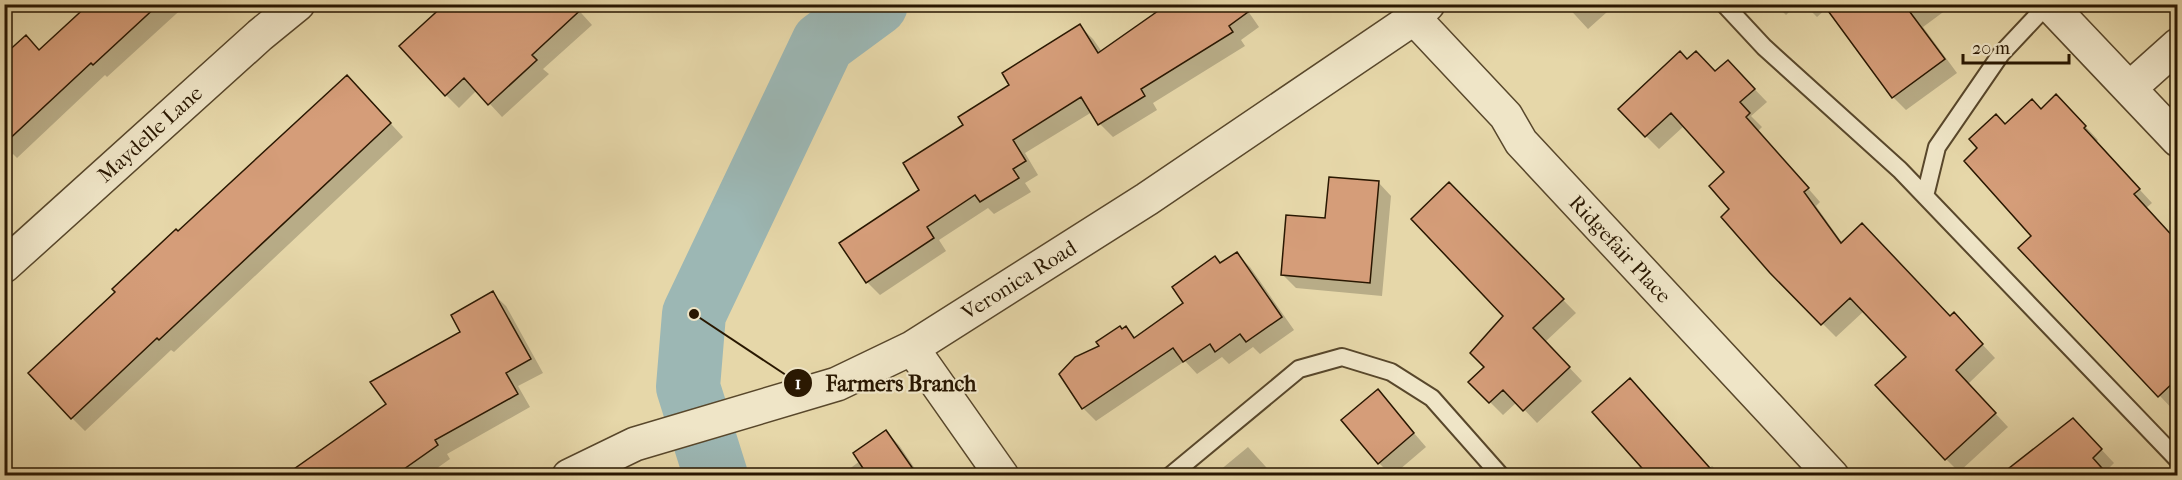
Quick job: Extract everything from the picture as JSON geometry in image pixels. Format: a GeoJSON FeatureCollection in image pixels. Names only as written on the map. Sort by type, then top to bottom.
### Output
{"type":"FeatureCollection","features":[{"type":"Feature","properties":{"kind":"street","name":"Maydelle Lane"},"geometry":{"type":"LineString","coordinates":[[4,266],[260,35],[298,4]]}},
{"type":"Feature","properties":{"kind":"street"},"geometry":{"type":"LineString","coordinates":[[2048,4],[2178,140]]}},
{"type":"Feature","properties":{"kind":"street","name":"Veronica Road"},"geometry":{"type":"LineString","coordinates":[[569,476],[635,444],[837,384],[912,348],[1147,199],[1421,11]]}},
{"type":"Feature","properties":{"kind":"street","name":"Ridgefair Place"},"geometry":{"type":"LineString","coordinates":[[1421,11],[1506,116],[1521,142],[1832,476]]}},
{"type":"Feature","properties":{"kind":"street"},"geometry":{"type":"LineString","coordinates":[[2130,88],[2178,45]]}},
{"type":"Feature","properties":{"kind":"street"},"geometry":{"type":"LineString","coordinates":[[912,348],[1002,476]]}},
{"type":"Feature","properties":{"kind":"lane"},"geometry":{"type":"LineString","coordinates":[[1724,4],[1764,47],[1900,170],[2178,460]]}},
{"type":"Feature","properties":{"kind":"lane"},"geometry":{"type":"LineString","coordinates":[[1925,196],[1937,147],[2001,54],[2048,4]]}},
{"type":"Feature","properties":{"kind":"lane"},"geometry":{"type":"LineString","coordinates":[[1170,476],[1299,369],[1342,357],[1391,372],[1432,398],[1501,476]]}},
{"type":"Feature","properties":{"kind":"building"},"geometry":{"type":"Polygon","coordinates":[[[89,4],[159,4],[4,144],[4,55],[26,35],[39,50],[89,4]]]}},
{"type":"Feature","properties":{"kind":"building"},"geometry":{"type":"Polygon","coordinates":[[[445,4],[587,4],[532,55],[537,60],[488,105],[464,78],[445,96],[399,46],[445,4]]]}},
{"type":"Feature","properties":{"kind":"building"},"geometry":{"type":"Polygon","coordinates":[[[1168,4],[1259,4],[1229,26],[1233,32],[1141,89],[1145,96],[1098,125],[1081,97],[1013,140],[1026,161],[1013,169],[1019,178],[980,202],[975,195],[927,227],[934,238],[866,283],[839,243],[919,190],[903,163],[963,125],[958,117],[1009,85],[1002,73],[1080,24],[1098,53],[1168,4]]]}},
{"type":"Feature","properties":{"kind":"building"},"geometry":{"type":"Polygon","coordinates":[[[1823,4],[1904,4],[1945,59],[1892,98],[1823,4]]]}},
{"type":"Feature","properties":{"kind":"building"},"geometry":{"type":"Polygon","coordinates":[[[1680,51],[1687,59],[1696,51],[1715,71],[1728,60],[1755,89],[1740,102],[1750,113],[1746,117],[1809,188],[1804,192],[1841,243],[1862,223],[1950,316],[1954,312],[1983,344],[1956,370],[1996,413],[1945,460],[1875,385],[1906,357],[1850,298],[1821,325],[1770,273],[1721,217],[1729,209],[1709,186],[1724,172],[1671,113],[1645,137],[1618,109],[1680,51]]]}},
{"type":"Feature","properties":{"kind":"building"},"geometry":{"type":"Polygon","coordinates":[[[347,75],[391,123],[71,419],[28,373],[115,292],[112,289],[176,229],[178,231],[347,75]]]}},
{"type":"Feature","properties":{"kind":"building"},"geometry":{"type":"Polygon","coordinates":[[[2056,94],[2140,189],[2134,194],[2178,242],[2178,378],[2158,397],[2018,248],[2031,236],[1964,161],[1977,148],[1969,139],[1996,114],[2005,124],[2032,99],[2041,109],[2056,94]]]}},
{"type":"Feature","properties":{"kind":"building"},"geometry":{"type":"Polygon","coordinates":[[[1329,177],[1379,181],[1370,283],[1281,275],[1286,215],[1325,218],[1329,177]]]}},
{"type":"Feature","properties":{"kind":"building"},"geometry":{"type":"Polygon","coordinates":[[[1449,182],[1564,299],[1533,328],[1570,367],[1523,411],[1503,390],[1489,403],[1468,382],[1484,367],[1470,353],[1503,316],[1411,219],[1449,182]]]}},
{"type":"Feature","properties":{"kind":"building"},"geometry":{"type":"Polygon","coordinates":[[[1237,252],[1282,317],[1246,342],[1240,334],[1215,352],[1210,344],[1183,362],[1173,348],[1082,409],[1059,374],[1075,357],[1099,346],[1096,342],[1120,326],[1122,329],[1126,326],[1134,338],[1183,303],[1172,287],[1215,256],[1220,263],[1237,252]]]}},
{"type":"Feature","properties":{"kind":"building"},"geometry":{"type":"Polygon","coordinates":[[[493,291],[531,359],[506,373],[518,394],[435,440],[438,445],[394,476],[284,476],[386,404],[370,382],[460,332],[451,315],[493,291]]]}},
{"type":"Feature","properties":{"kind":"building"},"geometry":{"type":"Polygon","coordinates":[[[1630,378],[1717,476],[1649,476],[1592,412],[1630,378]]]}},
{"type":"Feature","properties":{"kind":"building"},"geometry":{"type":"Polygon","coordinates":[[[1378,389],[1414,433],[1378,464],[1341,420],[1378,389]]]}},
{"type":"Feature","properties":{"kind":"building"},"geometry":{"type":"Polygon","coordinates":[[[2073,418],[2102,449],[2093,458],[2109,476],[1999,476],[2073,418]]]}},
{"type":"Feature","properties":{"kind":"building"},"geometry":{"type":"Polygon","coordinates":[[[886,430],[918,476],[868,476],[853,453],[886,430]]]}},
{"type":"Feature","properties":{"kind":"waterway"},"geometry":{"type":"LineString","coordinates":[[716,476],[688,387],[694,314],[823,43],[876,4]]}},
{"type":"Feature","properties":{"kind":"place","name":"Farmers Branch"},"geometry":{"type":"Point","coordinates":[694,314]}}]}
